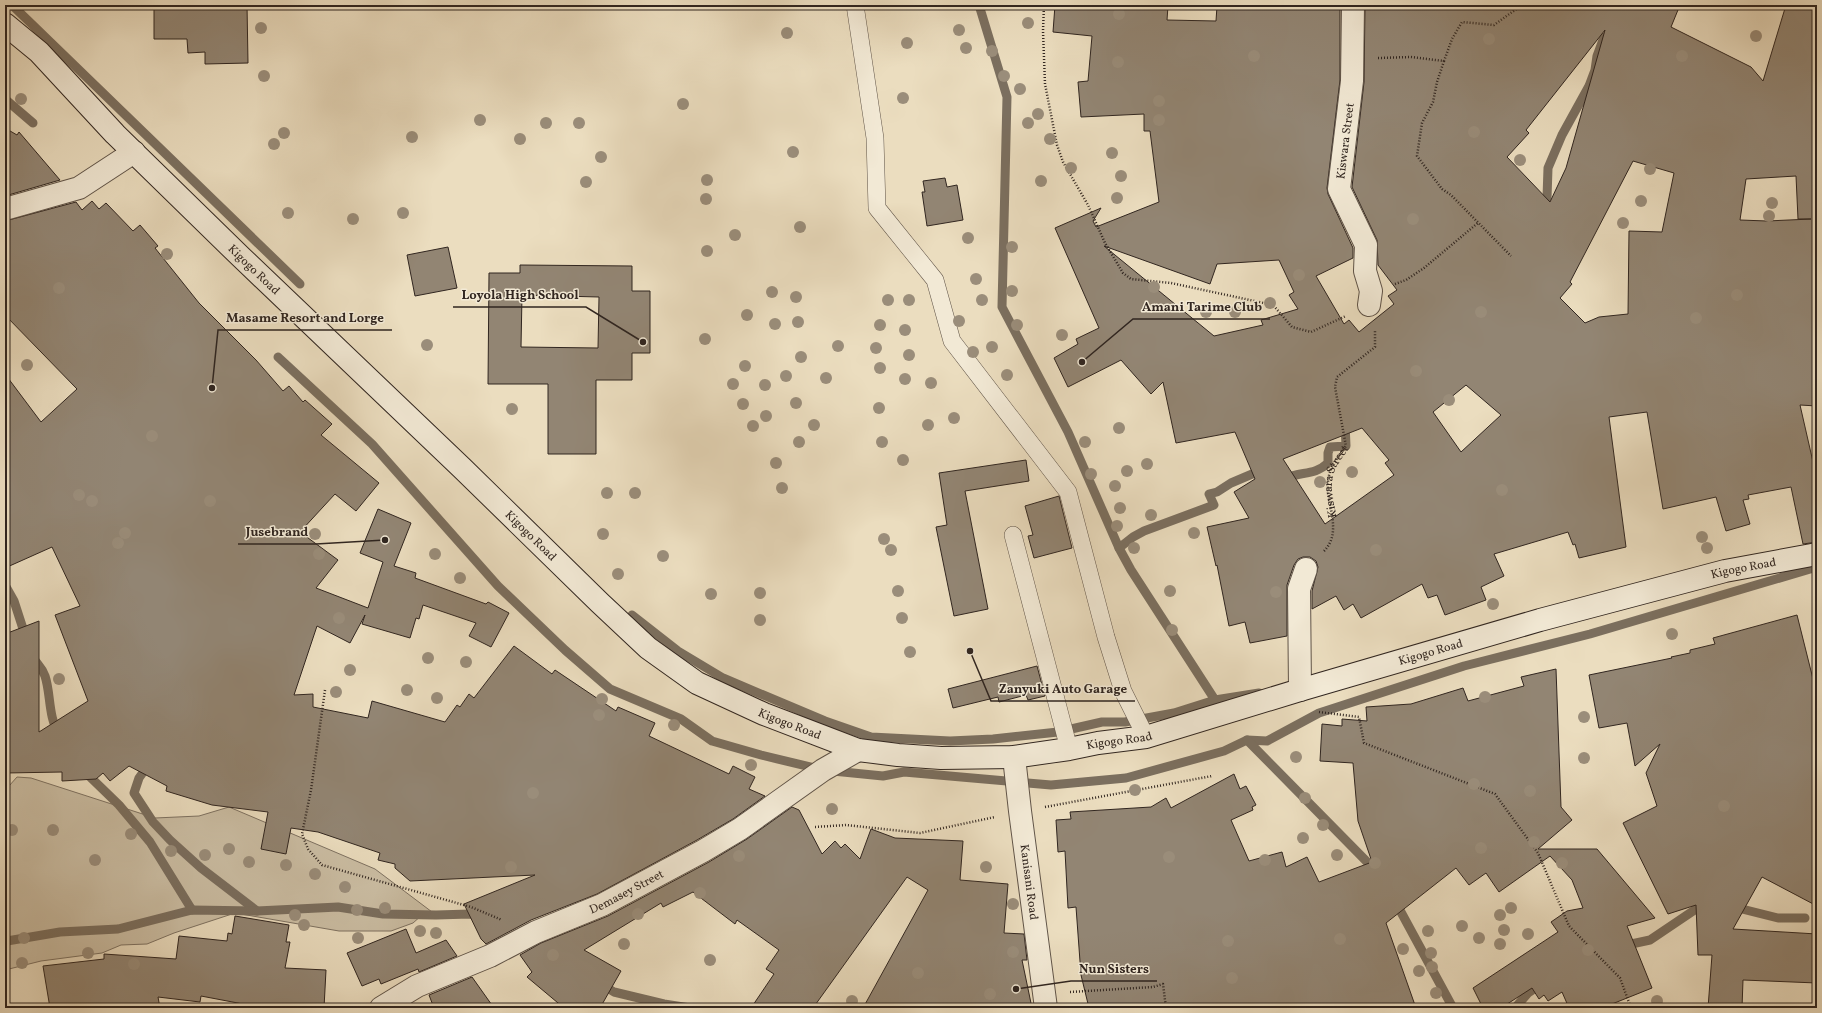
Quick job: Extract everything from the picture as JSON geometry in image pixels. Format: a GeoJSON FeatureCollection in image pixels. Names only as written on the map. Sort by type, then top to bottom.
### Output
{"type":"FeatureCollection","features":[{"type":"Feature","properties":{"kind":"main road","name":"Kiswara Street"},"geometry":{"type":"LineString","coordinates":[[1353,5],[1352,81],[1339,189],[1366,245],[1365,271],[1370,298]]}},
{"type":"Feature","properties":{"kind":"main road","name":"Kigogo Road"},"geometry":{"type":"LineString","coordinates":[[5,24],[38,52],[134,152],[648,648],[697,683],[764,714],[858,750],[940,758],[1014,757],[1098,743],[1146,737],[1300,690],[1540,620],[1725,571],[1817,554]]}},
{"type":"Feature","properties":{"kind":"main road"},"geometry":{"type":"LineString","coordinates":[[5,209],[78,188],[134,152]]}},
{"type":"Feature","properties":{"kind":"main road"},"geometry":{"type":"LineString","coordinates":[[1300,690],[1299,589],[1306,569]]}},
{"type":"Feature","properties":{"kind":"main road","name":"Demasey Street"},"geometry":{"type":"LineString","coordinates":[[381,1008],[417,986],[490,956],[536,932],[602,904],[703,851],[740,829],[823,770],[858,750]]}},
{"type":"Feature","properties":{"kind":"main road","name":"Kanisani Road"},"geometry":{"type":"LineString","coordinates":[[1014,757],[1045,1001]]}},
{"type":"Feature","properties":{"kind":"lane"},"geometry":{"type":"LineString","coordinates":[[855,5],[875,138],[877,208],[935,280],[952,341],[1068,492],[1106,637],[1122,691],[1146,737]]}},
{"type":"Feature","properties":{"kind":"lane"},"geometry":{"type":"LineString","coordinates":[[1013,535],[1069,749]]}},
{"type":"Feature","properties":{"kind":"path"},"geometry":{"type":"LineString","coordinates":[[1044,5],[1043,31],[1045,84],[1057,145],[1063,162],[1088,205],[1105,242],[1122,273],[1132,279],[1171,283],[1273,305],[1292,327],[1311,332],[1370,298],[1384,282],[1397,284],[1406,280],[1424,268],[1479,222]]}},
{"type":"Feature","properties":{"kind":"path"},"geometry":{"type":"LineString","coordinates":[[1511,256],[1479,222],[1442,189],[1417,156],[1422,123],[1433,102],[1437,82],[1452,39],[1462,22],[1494,25],[1522,5]]}},
{"type":"Feature","properties":{"kind":"path"},"geometry":{"type":"LineString","coordinates":[[1352,59],[1411,57],[1444,61]]}},
{"type":"Feature","properties":{"kind":"path","name":"Kiswara Street"},"geometry":{"type":"LineString","coordinates":[[1306,569],[1327,548],[1333,531],[1328,482],[1333,463],[1346,446],[1335,386],[1337,377],[1375,347],[1376,332],[1370,298]]}},
{"type":"Feature","properties":{"kind":"path"},"geometry":{"type":"LineString","coordinates":[[325,690],[311,790],[302,834],[308,849],[322,864],[336,870],[471,907],[487,915],[536,932]]}},
{"type":"Feature","properties":{"kind":"path"},"geometry":{"type":"LineString","coordinates":[[1300,690],[1319,713],[1359,717],[1364,743],[1494,794],[1538,853],[1569,926],[1620,978],[1631,1008]]}},
{"type":"Feature","properties":{"kind":"path"},"geometry":{"type":"LineString","coordinates":[[814,827],[846,825],[920,834],[1020,811],[1212,776]]}},
{"type":"Feature","properties":{"kind":"path"},"geometry":{"type":"LineString","coordinates":[[1045,1001],[1153,987],[1163,984],[1166,1008]]}},
{"type":"Feature","properties":{"kind":"shaded area"},"geometry":{"type":"Polygon","coordinates":[[[17,777],[31,778],[155,818],[199,816],[229,807],[375,869],[436,915],[422,915],[413,923],[391,931],[339,931],[235,913],[174,933],[147,944],[121,945],[102,953],[41,961],[5,970],[5,803],[9,786],[17,777]]]}},
{"type":"Feature","properties":{"kind":"building"},"geometry":{"type":"Polygon","coordinates":[[[154,5],[247,5],[248,63],[205,64],[205,52],[188,53],[187,39],[154,39],[154,5]]]}},
{"type":"Feature","properties":{"kind":"building"},"geometry":{"type":"Polygon","coordinates":[[[1055,5],[1168,6],[1167,20],[1216,21],[1217,6],[1340,5],[1340,80],[1327,188],[1328,194],[1353,248],[1353,258],[1316,276],[1344,324],[1349,320],[1359,332],[1394,304],[1388,296],[1397,290],[1378,265],[1377,240],[1352,187],[1364,82],[1365,5],[1680,5],[1671,27],[1751,67],[1763,81],[1786,5],[1817,5],[1817,406],[1800,405],[1813,462],[1817,462],[1817,542],[1803,544],[1791,487],[1748,495],[1749,499],[1743,500],[1750,524],[1726,531],[1716,497],[1663,509],[1647,412],[1609,417],[1626,547],[1579,558],[1575,544],[1573,545],[1568,532],[1494,554],[1504,576],[1481,587],[1486,600],[1445,615],[1437,595],[1428,598],[1422,584],[1361,618],[1353,604],[1344,610],[1336,596],[1312,609],[1312,591],[1318,567],[1316,561],[1310,557],[1303,557],[1298,559],[1294,565],[1287,585],[1287,636],[1250,643],[1245,622],[1229,626],[1217,565],[1216,566],[1207,527],[1249,518],[1234,492],[1255,479],[1235,432],[1176,443],[1163,382],[1151,394],[1121,360],[1068,387],[1054,358],[1078,344],[1076,339],[1099,328],[1055,228],[1101,208],[1093,221],[1096,227],[1159,202],[1150,131],[1144,131],[1144,114],[1081,117],[1078,82],[1088,81],[1092,36],[1053,32],[1055,5]],[[1605,30],[1526,130],[1529,133],[1507,157],[1550,202],[1566,168],[1605,30]],[[1633,161],[1570,282],[1572,284],[1560,298],[1585,323],[1599,317],[1628,314],[1629,231],[1662,232],[1674,173],[1633,161]],[[1796,176],[1746,179],[1740,220],[1767,221],[1811,219],[1798,219],[1796,176]],[[1104,246],[1214,336],[1263,325],[1261,320],[1298,309],[1289,295],[1294,292],[1279,260],[1217,264],[1210,284],[1104,246]],[[1466,385],[1433,412],[1461,452],[1501,415],[1466,385]],[[1362,428],[1283,459],[1325,524],[1394,475],[1385,463],[1389,460],[1362,428]]]}},
{"type":"Feature","properties":{"kind":"building"},"geometry":{"type":"Polygon","coordinates":[[[5,128],[17,135],[19,132],[60,180],[5,196],[5,128]]]}},
{"type":"Feature","properties":{"kind":"building"},"geometry":{"type":"Polygon","coordinates":[[[945,178],[947,187],[957,185],[963,220],[927,226],[922,192],[925,192],[923,181],[945,178]]]}},
{"type":"Feature","properties":{"kind":"building"},"geometry":{"type":"Polygon","coordinates":[[[92,201],[99,209],[106,203],[133,231],[140,225],[158,246],[155,248],[199,303],[256,360],[283,391],[289,386],[303,402],[305,400],[332,424],[321,435],[379,483],[356,511],[335,494],[300,532],[338,560],[316,588],[368,608],[383,562],[360,553],[378,509],[411,523],[394,566],[416,573],[415,578],[486,604],[488,602],[509,613],[491,647],[469,636],[476,623],[423,605],[419,619],[416,618],[410,638],[362,624],[365,615],[350,643],[317,626],[294,695],[313,694],[313,707],[368,718],[372,701],[445,722],[457,705],[460,707],[469,694],[474,698],[514,646],[552,674],[555,670],[616,711],[618,707],[655,723],[649,736],[729,774],[733,766],[755,777],[749,789],[765,796],[733,819],[697,840],[597,894],[531,920],[486,944],[481,939],[464,904],[535,875],[410,881],[395,868],[395,864],[378,860],[380,853],[318,832],[291,828],[286,854],[261,849],[268,812],[212,805],[166,791],[167,786],[129,766],[110,781],[103,773],[96,779],[62,781],[62,772],[6,773],[5,634],[39,621],[39,732],[88,701],[55,615],[80,606],[52,547],[5,568],[5,374],[41,422],[77,389],[5,315],[5,221],[76,202],[82,210],[92,201]]]}},
{"type":"Feature","properties":{"kind":"building"},"geometry":{"type":"Polygon","coordinates":[[[448,247],[457,288],[415,296],[407,255],[448,247]]]}},
{"type":"Feature","properties":{"kind":"building"},"geometry":{"type":"Polygon","coordinates":[[[520,265],[632,266],[632,291],[650,291],[650,353],[632,353],[632,380],[596,380],[596,454],[548,454],[548,384],[488,384],[489,273],[520,273],[520,265]],[[522,295],[521,347],[598,348],[599,297],[522,295]]]}},
{"type":"Feature","properties":{"kind":"building"},"geometry":{"type":"Polygon","coordinates":[[[1026,460],[1029,481],[965,491],[988,609],[954,616],[936,527],[947,525],[939,473],[1026,460]]]}},
{"type":"Feature","properties":{"kind":"building"},"geometry":{"type":"Polygon","coordinates":[[[1059,496],[1072,548],[1034,558],[1028,536],[1033,535],[1025,506],[1059,496]]]}},
{"type":"Feature","properties":{"kind":"building"},"geometry":{"type":"Polygon","coordinates":[[[1797,615],[1817,695],[1817,906],[1762,877],[1733,929],[1817,934],[1817,983],[1743,980],[1742,1008],[1708,1008],[1712,955],[1698,955],[1696,905],[1668,914],[1623,823],[1657,806],[1646,773],[1660,744],[1635,766],[1627,723],[1599,728],[1589,675],[1690,653],[1690,650],[1715,644],[1713,638],[1797,615]]]}},
{"type":"Feature","properties":{"kind":"building"},"geometry":{"type":"Polygon","coordinates":[[[1037,666],[1045,696],[1028,700],[1026,695],[999,702],[998,697],[953,708],[948,689],[1037,666]]]}},
{"type":"Feature","properties":{"kind":"building"},"geometry":{"type":"Polygon","coordinates":[[[1556,669],[1561,807],[1572,820],[1538,849],[1597,849],[1655,918],[1627,926],[1652,988],[1602,1008],[1569,1008],[1562,992],[1548,1001],[1544,995],[1539,999],[1532,988],[1501,1008],[1483,1008],[1473,988],[1558,932],[1551,922],[1567,911],[1583,908],[1572,880],[1550,856],[1499,892],[1486,873],[1469,885],[1456,868],[1386,923],[1416,1008],[1089,1008],[1081,975],[1076,907],[1068,908],[1065,851],[1058,852],[1056,820],[1071,819],[1070,812],[1151,807],[1166,798],[1171,808],[1234,774],[1240,789],[1246,786],[1256,805],[1252,807],[1253,810],[1231,820],[1249,861],[1282,852],[1286,867],[1307,857],[1319,882],[1372,862],[1358,821],[1353,763],[1320,761],[1322,724],[1342,726],[1342,719],[1367,721],[1366,707],[1411,704],[1463,688],[1468,701],[1524,686],[1521,677],[1556,669]]]}},
{"type":"Feature","properties":{"kind":"building"},"geometry":{"type":"Polygon","coordinates":[[[792,807],[799,810],[822,854],[835,841],[841,848],[845,844],[860,859],[871,829],[895,838],[963,841],[960,880],[1008,884],[1004,933],[1024,934],[1027,960],[1022,960],[1032,1008],[863,1008],[928,890],[907,877],[813,1008],[751,1008],[774,974],[766,969],[779,950],[737,920],[735,924],[693,892],[663,907],[661,903],[584,950],[621,971],[600,1008],[564,1008],[527,977],[532,972],[520,955],[541,943],[608,916],[709,862],[747,839],[792,807]]]}},
{"type":"Feature","properties":{"kind":"building"},"geometry":{"type":"Polygon","coordinates":[[[235,916],[289,925],[286,942],[290,942],[285,968],[326,970],[324,1008],[285,1006],[284,1008],[264,1008],[201,996],[200,1002],[158,997],[160,1008],[50,1008],[43,966],[104,959],[104,954],[176,959],[179,936],[227,941],[228,933],[232,934],[235,916]]]}},
{"type":"Feature","properties":{"kind":"building"},"geometry":{"type":"Polygon","coordinates":[[[406,929],[416,953],[446,940],[457,956],[419,972],[418,969],[381,984],[379,979],[362,986],[347,953],[406,929]]]}},
{"type":"Feature","properties":{"kind":"building"},"geometry":{"type":"Polygon","coordinates":[[[472,977],[494,1008],[434,1008],[429,995],[472,977]]]}},
{"type":"Feature","properties":{"kind":"waterway"},"geometry":{"type":"LineString","coordinates":[[12,5],[300,284]]}},
{"type":"Feature","properties":{"kind":"waterway"},"geometry":{"type":"LineString","coordinates":[[979,5],[1007,97],[1002,307],[1068,432],[1119,548],[1131,570],[1215,700]]}},
{"type":"Feature","properties":{"kind":"waterway"},"geometry":{"type":"LineString","coordinates":[[1542,209],[1547,198],[1548,168],[1562,135],[1589,86],[1604,37]]}},
{"type":"Feature","properties":{"kind":"waterway"},"geometry":{"type":"LineString","coordinates":[[5,99],[33,123]]}},
{"type":"Feature","properties":{"kind":"waterway"},"geometry":{"type":"LineString","coordinates":[[278,357],[372,444],[498,586],[565,650],[610,689],[681,719],[712,741],[823,770],[883,776],[904,772],[1051,785],[1126,778],[1224,751],[1247,740],[1267,741],[1319,713],[1464,666],[1590,634],[1817,567]]}},
{"type":"Feature","properties":{"kind":"waterway"},"geometry":{"type":"LineString","coordinates":[[1283,476],[1286,478],[1313,472],[1328,463],[1328,453],[1330,447],[1346,446],[1345,423]]}},
{"type":"Feature","properties":{"kind":"waterway"},"geometry":{"type":"LineString","coordinates":[[1119,548],[1133,537],[1144,531],[1214,505],[1209,494],[1217,492],[1231,483],[1264,469]]}},
{"type":"Feature","properties":{"kind":"waterway"},"geometry":{"type":"LineString","coordinates":[[5,585],[14,601],[26,638]]}},
{"type":"Feature","properties":{"kind":"waterway"},"geometry":{"type":"LineString","coordinates":[[632,615],[678,651],[723,678],[825,721],[871,737],[950,741],[993,739],[1058,732],[1102,722],[1125,722],[1174,713],[1215,700],[1259,693]]}},
{"type":"Feature","properties":{"kind":"waterway"},"geometry":{"type":"LineString","coordinates":[[32,655],[45,676],[51,713],[55,727],[59,734]]}},
{"type":"Feature","properties":{"kind":"waterway"},"geometry":{"type":"LineString","coordinates":[[1247,740],[1377,872]]}},
{"type":"Feature","properties":{"kind":"waterway"},"geometry":{"type":"LineString","coordinates":[[149,764],[139,778],[134,793],[153,822],[170,840],[201,868],[257,911]]}},
{"type":"Feature","properties":{"kind":"waterway"},"geometry":{"type":"LineString","coordinates":[[84,771],[119,805],[150,842],[192,910]]}},
{"type":"Feature","properties":{"kind":"waterway"},"geometry":{"type":"LineString","coordinates":[[1395,901],[1453,1008]]}},
{"type":"Feature","properties":{"kind":"waterway"},"geometry":{"type":"LineString","coordinates":[[5,939],[7,941],[60,932],[118,929],[192,910],[257,911],[338,907],[383,914],[470,914],[480,916]]}},
{"type":"Feature","properties":{"kind":"waterway"},"geometry":{"type":"LineString","coordinates":[[1734,907],[1778,918],[1805,918]]}},
{"type":"Feature","properties":{"kind":"waterway"},"geometry":{"type":"LineString","coordinates":[[1622,946],[1650,940],[1696,909],[1707,908]]}},
{"type":"Feature","properties":{"kind":"waterway"},"geometry":{"type":"LineString","coordinates":[[1515,1008],[1528,993],[1543,983]]}},
{"type":"Feature","properties":{"kind":"waterway"},"geometry":{"type":"LineString","coordinates":[[601,984],[614,992],[664,1004],[690,1008]]}},
{"type":"Feature","properties":{"kind":"place","name":"Loyola High School"},"geometry":{"type":"Point","coordinates":[643,342]}},
{"type":"Feature","properties":{"kind":"place","name":"Amani Tarime Club"},"geometry":{"type":"Point","coordinates":[1082,362]}},
{"type":"Feature","properties":{"kind":"place","name":"Masame Resort and Lorge"},"geometry":{"type":"Point","coordinates":[212,388]}},
{"type":"Feature","properties":{"kind":"place","name":"Jusebrand"},"geometry":{"type":"Point","coordinates":[385,540]}},
{"type":"Feature","properties":{"kind":"place","name":"Zanyuki Auto Garage"},"geometry":{"type":"Point","coordinates":[970,651]}},
{"type":"Feature","properties":{"kind":"place","name":"Nun Sisters"},"geometry":{"type":"Point","coordinates":[1016,989]}}]}
